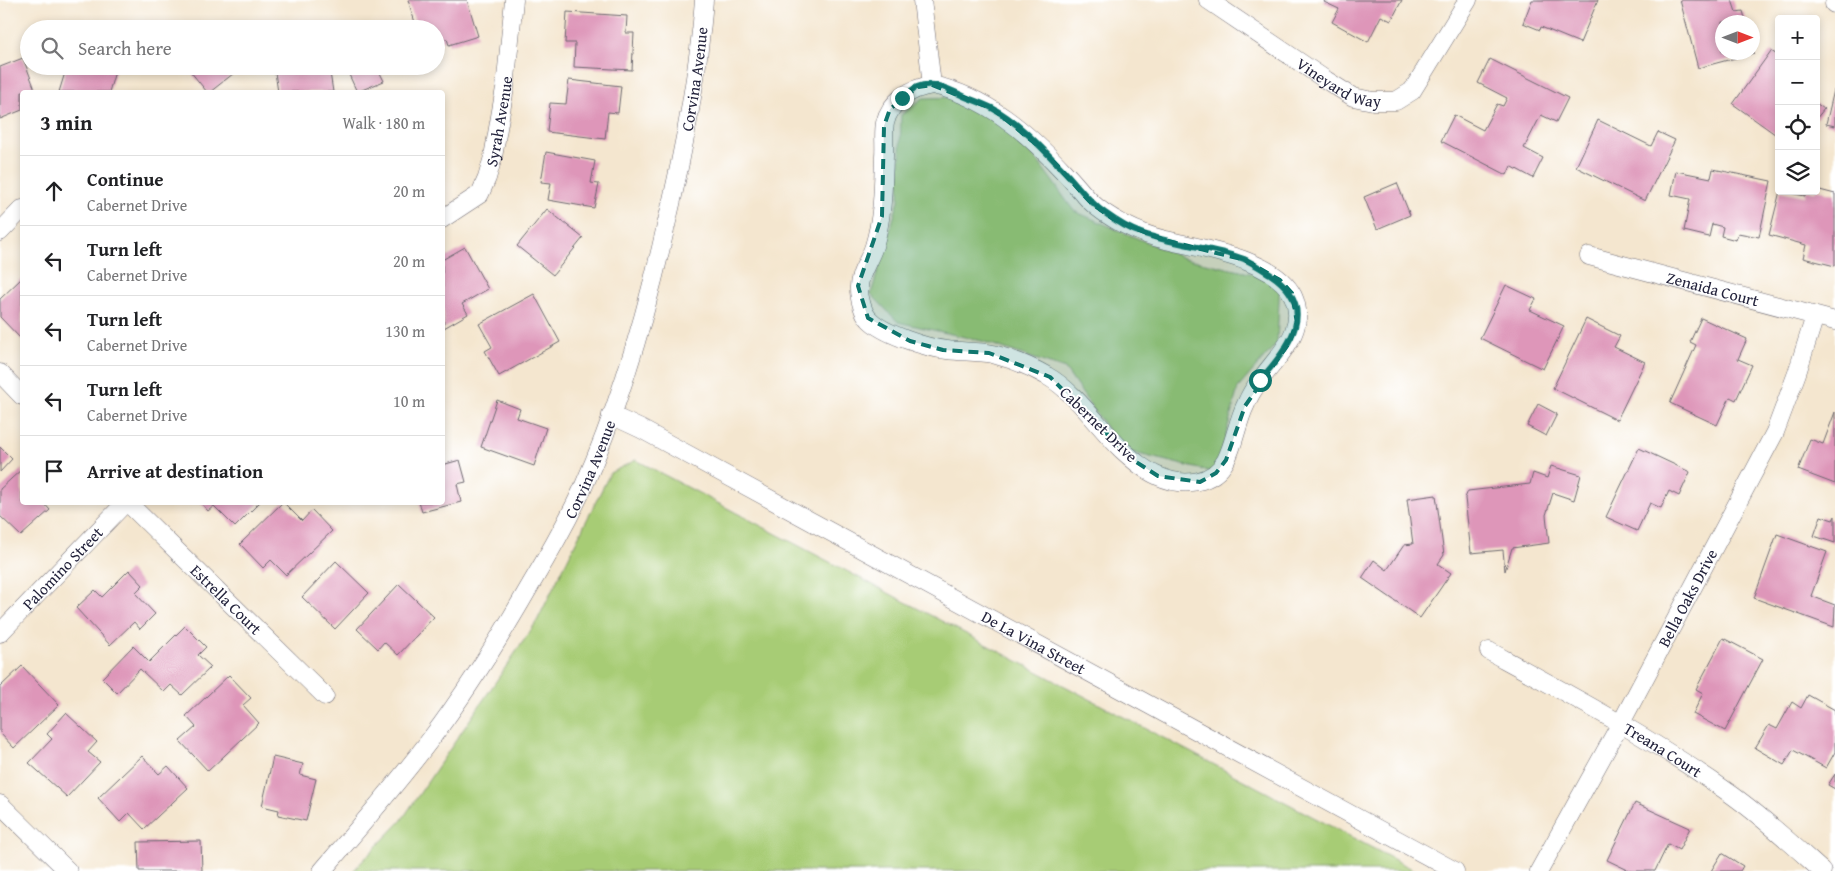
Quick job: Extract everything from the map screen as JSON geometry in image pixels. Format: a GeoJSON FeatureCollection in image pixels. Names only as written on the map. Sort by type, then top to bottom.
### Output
{"type":"FeatureCollection","features":[{"type":"Feature","properties":{"kind":"street","name":"Syrah Avenue"},"geometry":{"type":"LineString","coordinates":[[445,217],[480,194],[487,178],[493,157],[505,88],[514,0]]}},
{"type":"Feature","properties":{"kind":"street","name":"Corvina Avenue"},"geometry":{"type":"LineString","coordinates":[[322,871],[380,804],[432,738],[476,674],[552,549],[582,490],[641,327],[678,175],[694,82],[704,0]]}},
{"type":"Feature","properties":{"kind":"street"},"geometry":{"type":"LineString","coordinates":[[922,0],[932,84]]}},
{"type":"Feature","properties":{"kind":"street","name":"Vineyard Way"},"geometry":{"type":"LineString","coordinates":[[1208,0],[1353,97],[1373,101],[1396,100],[1412,91],[1468,0]]}},
{"type":"Feature","properties":{"kind":"street","name":"Cabernet Drive"},"geometry":{"type":"LineString","coordinates":[[932,84],[948,88],[993,109],[1018,127],[1044,150],[1091,203],[1113,219],[1156,238],[1208,249],[1245,260],[1280,280],[1292,293],[1297,306],[1297,322],[1289,342],[1260,380],[1244,406],[1226,460],[1216,473],[1200,482],[1179,481],[1158,476],[1133,460],[1080,404],[1050,377],[1018,361],[989,353],[943,350],[910,341],[886,330],[868,318],[861,302],[858,286],[874,250],[882,216],[884,126],[890,109],[902,98],[918,87],[932,84]]}},
{"type":"Feature","properties":{"kind":"street"},"geometry":{"type":"LineString","coordinates":[[0,232],[20,211]]}},
{"type":"Feature","properties":{"kind":"street","name":"Zenaida Court"},"geometry":{"type":"LineString","coordinates":[[1589,256],[1835,321]]}},
{"type":"Feature","properties":{"kind":"street","name":"Bella Oaks Drive"},"geometry":{"type":"LineString","coordinates":[[1539,871],[1621,723],[1775,432],[1798,374],[1815,316]]}},
{"type":"Feature","properties":{"kind":"street"},"geometry":{"type":"LineString","coordinates":[[0,373],[20,394]]}},
{"type":"Feature","properties":{"kind":"street","name":"De La Vina Street"},"geometry":{"type":"LineString","coordinates":[[611,414],[1455,871]]}},
{"type":"Feature","properties":{"kind":"street","name":"Palomino Street"},"geometry":{"type":"LineString","coordinates":[[0,633],[123,505]]}},
{"type":"Feature","properties":{"kind":"street","name":"Estrella Court"},"geometry":{"type":"LineString","coordinates":[[129,505],[325,696]]}},
{"type":"Feature","properties":{"kind":"street","name":"Treana Court"},"geometry":{"type":"LineString","coordinates":[[1489,652],[1621,723],[1733,795],[1822,871]]}},
{"type":"Feature","properties":{"kind":"street"},"geometry":{"type":"LineString","coordinates":[[0,804],[68,871]]}},
{"type":"Feature","properties":{"kind":"highlighted area"},"geometry":{"type":"Polygon","coordinates":[[[932,85],[993,109],[1043,150],[1091,203],[1113,219],[1164,240],[1245,260],[1280,280],[1292,293],[1297,323],[1289,343],[1245,406],[1226,460],[1216,473],[1200,482],[1158,476],[1133,460],[1050,377],[989,353],[943,350],[910,341],[868,318],[858,286],[882,216],[884,126],[890,109],[918,87],[932,85]]]}},
{"type":"Feature","properties":{"kind":"green space"},"geometry":{"type":"Polygon","coordinates":[[[967,97],[1032,153],[1074,211],[1183,258],[1280,280],[1277,343],[1238,388],[1216,473],[1122,450],[1065,369],[982,341],[898,322],[871,294],[899,200],[901,115],[923,98],[967,97]]]}},
{"type":"Feature","properties":{"kind":"green space"},"geometry":{"type":"Polygon","coordinates":[[[636,460],[1416,871],[353,871],[401,821],[537,621],[610,473],[636,460]]]}},
{"type":"Feature","properties":{"kind":"building"},"geometry":{"type":"Polygon","coordinates":[[[408,0],[467,0],[478,36],[449,45],[447,39],[445,40],[445,20],[414,20],[408,0]]]}},
{"type":"Feature","properties":{"kind":"building"},"geometry":{"type":"Polygon","coordinates":[[[1325,0],[1402,0],[1391,21],[1381,16],[1368,42],[1332,22],[1339,9],[1324,2],[1325,0]]]}},
{"type":"Feature","properties":{"kind":"building"},"geometry":{"type":"Polygon","coordinates":[[[1532,0],[1598,0],[1580,43],[1541,27],[1540,30],[1523,23],[1532,0]]]}},
{"type":"Feature","properties":{"kind":"building"},"geometry":{"type":"Polygon","coordinates":[[[1680,0],[1732,0],[1736,12],[1743,11],[1744,15],[1715,15],[1715,60],[1728,60],[1698,68],[1680,0]]]}},
{"type":"Feature","properties":{"kind":"building"},"geometry":{"type":"Polygon","coordinates":[[[567,12],[627,16],[626,33],[634,33],[632,70],[574,67],[575,43],[565,43],[567,12]]]}},
{"type":"Feature","properties":{"kind":"building"},"geometry":{"type":"Polygon","coordinates":[[[1771,51],[1775,54],[1775,134],[1733,104],[1771,51]]]}},
{"type":"Feature","properties":{"kind":"building"},"geometry":{"type":"Polygon","coordinates":[[[20,59],[20,75],[30,75],[35,90],[20,90],[20,111],[0,119],[0,67],[20,59]]]}},
{"type":"Feature","properties":{"kind":"building"},"geometry":{"type":"Polygon","coordinates":[[[1490,59],[1568,98],[1556,122],[1541,115],[1524,148],[1543,158],[1533,178],[1511,166],[1507,175],[1441,141],[1454,115],[1483,130],[1497,104],[1503,106],[1507,98],[1478,83],[1490,59]]]}},
{"type":"Feature","properties":{"kind":"building"},"geometry":{"type":"Polygon","coordinates":[[[64,75],[114,75],[110,90],[60,90],[64,75]]]}},
{"type":"Feature","properties":{"kind":"building"},"geometry":{"type":"Polygon","coordinates":[[[193,75],[232,75],[213,90],[205,90],[193,75]]]}},
{"type":"Feature","properties":{"kind":"building"},"geometry":{"type":"Polygon","coordinates":[[[275,75],[330,75],[333,90],[278,90],[275,75]]]}},
{"type":"Feature","properties":{"kind":"building"},"geometry":{"type":"Polygon","coordinates":[[[349,75],[381,75],[384,81],[362,90],[356,90],[349,75]]]}},
{"type":"Feature","properties":{"kind":"building"},"geometry":{"type":"Polygon","coordinates":[[[569,80],[621,86],[618,113],[608,112],[605,139],[547,132],[550,103],[566,104],[569,80]]]}},
{"type":"Feature","properties":{"kind":"building"},"geometry":{"type":"Polygon","coordinates":[[[1835,90],[1835,126],[1826,124],[1835,90]]]}},
{"type":"Feature","properties":{"kind":"building"},"geometry":{"type":"Polygon","coordinates":[[[1820,106],[1824,109],[1820,114],[1820,106]]]}},
{"type":"Feature","properties":{"kind":"building"},"geometry":{"type":"Polygon","coordinates":[[[1598,120],[1651,146],[1658,132],[1675,140],[1645,201],[1576,167],[1598,120]]]}},
{"type":"Feature","properties":{"kind":"building"},"geometry":{"type":"Polygon","coordinates":[[[546,152],[595,161],[591,183],[599,184],[594,208],[548,200],[551,183],[541,182],[546,152]]]}},
{"type":"Feature","properties":{"kind":"building"},"geometry":{"type":"Polygon","coordinates":[[[1713,169],[1771,181],[1759,237],[1738,233],[1736,240],[1721,236],[1723,227],[1712,224],[1709,237],[1684,231],[1690,199],[1671,195],[1676,171],[1711,178],[1713,169]]]}},
{"type":"Feature","properties":{"kind":"building"},"geometry":{"type":"Polygon","coordinates":[[[1397,183],[1410,215],[1377,229],[1364,197],[1397,183]]]}},
{"type":"Feature","properties":{"kind":"building"},"geometry":{"type":"Polygon","coordinates":[[[1820,190],[1835,194],[1835,266],[1803,258],[1806,245],[1769,235],[1779,195],[1820,195],[1820,190]]]}},
{"type":"Feature","properties":{"kind":"building"},"geometry":{"type":"Polygon","coordinates":[[[547,209],[583,238],[553,275],[517,246],[547,209]]]}},
{"type":"Feature","properties":{"kind":"building"},"geometry":{"type":"Polygon","coordinates":[[[465,247],[488,289],[462,304],[468,314],[445,327],[445,258],[465,247]]]}},
{"type":"Feature","properties":{"kind":"building"},"geometry":{"type":"Polygon","coordinates":[[[20,280],[20,338],[0,317],[0,299],[20,280]]]}},
{"type":"Feature","properties":{"kind":"building"},"geometry":{"type":"Polygon","coordinates":[[[1506,285],[1536,299],[1530,310],[1564,326],[1543,369],[1480,338],[1506,285]]]}},
{"type":"Feature","properties":{"kind":"building"},"geometry":{"type":"Polygon","coordinates":[[[534,294],[560,342],[499,376],[485,351],[492,347],[479,324],[534,294]]]}},
{"type":"Feature","properties":{"kind":"building"},"geometry":{"type":"Polygon","coordinates":[[[1701,318],[1747,339],[1738,359],[1752,365],[1736,400],[1730,397],[1717,425],[1670,403],[1696,345],[1690,342],[1701,318]]]}},
{"type":"Feature","properties":{"kind":"building"},"geometry":{"type":"Polygon","coordinates":[[[1586,319],[1620,336],[1614,347],[1645,362],[1617,420],[1553,388],[1586,319]]]}},
{"type":"Feature","properties":{"kind":"building"},"geometry":{"type":"Polygon","coordinates":[[[497,400],[520,409],[517,418],[546,428],[534,466],[481,447],[497,400]]]}},
{"type":"Feature","properties":{"kind":"building"},"geometry":{"type":"Polygon","coordinates":[[[1538,404],[1557,414],[1546,436],[1527,426],[1538,404]]]}},
{"type":"Feature","properties":{"kind":"building"},"geometry":{"type":"Polygon","coordinates":[[[1835,412],[1835,484],[1798,470],[1810,439],[1823,444],[1835,412]]]}},
{"type":"Feature","properties":{"kind":"building"},"geometry":{"type":"Polygon","coordinates":[[[0,447],[12,459],[0,472],[0,447]]]}},
{"type":"Feature","properties":{"kind":"building"},"geometry":{"type":"Polygon","coordinates":[[[1639,448],[1690,472],[1679,496],[1669,491],[1661,508],[1650,503],[1637,531],[1606,517],[1639,448]]]}},
{"type":"Feature","properties":{"kind":"building"},"geometry":{"type":"Polygon","coordinates":[[[460,460],[466,482],[457,484],[461,502],[422,512],[420,505],[445,505],[445,464],[460,460]]]}},
{"type":"Feature","properties":{"kind":"building"},"geometry":{"type":"Polygon","coordinates":[[[1551,466],[1581,475],[1574,500],[1553,493],[1546,515],[1549,543],[1512,548],[1505,571],[1503,550],[1471,553],[1465,498],[1468,491],[1530,484],[1533,473],[1547,478],[1551,466]]]}},
{"type":"Feature","properties":{"kind":"building"},"geometry":{"type":"Polygon","coordinates":[[[20,471],[20,505],[46,505],[50,510],[21,536],[0,516],[0,489],[20,471]]]}},
{"type":"Feature","properties":{"kind":"building"},"geometry":{"type":"Polygon","coordinates":[[[1436,495],[1444,555],[1438,564],[1451,573],[1420,618],[1362,578],[1374,560],[1387,570],[1404,545],[1413,544],[1407,499],[1436,495]]]}},
{"type":"Feature","properties":{"kind":"building"},"geometry":{"type":"Polygon","coordinates":[[[203,505],[257,505],[235,527],[214,506],[208,511],[203,505]]]}},
{"type":"Feature","properties":{"kind":"building"},"geometry":{"type":"Polygon","coordinates":[[[280,505],[286,505],[302,521],[312,510],[332,531],[286,575],[271,560],[263,568],[240,544],[280,505]]]}},
{"type":"Feature","properties":{"kind":"building"},"geometry":{"type":"Polygon","coordinates":[[[1821,516],[1833,520],[1835,516],[1835,543],[1814,536],[1821,516]]]}},
{"type":"Feature","properties":{"kind":"building"},"geometry":{"type":"Polygon","coordinates":[[[1777,534],[1827,552],[1811,596],[1835,605],[1834,627],[1754,598],[1777,534]]]}},
{"type":"Feature","properties":{"kind":"building"},"geometry":{"type":"Polygon","coordinates":[[[336,561],[369,593],[335,629],[302,597],[336,561]]]}},
{"type":"Feature","properties":{"kind":"building"},"geometry":{"type":"Polygon","coordinates":[[[129,570],[143,585],[135,593],[155,614],[140,629],[134,622],[110,645],[76,608],[95,590],[102,597],[129,570]]]}},
{"type":"Feature","properties":{"kind":"building"},"geometry":{"type":"Polygon","coordinates":[[[399,584],[434,617],[398,655],[384,642],[378,649],[357,629],[399,584]]]}},
{"type":"Feature","properties":{"kind":"building"},"geometry":{"type":"Polygon","coordinates":[[[185,626],[206,647],[198,655],[211,667],[182,695],[171,685],[164,692],[140,669],[117,693],[102,678],[133,646],[149,662],[185,626]]]}},
{"type":"Feature","properties":{"kind":"building"},"geometry":{"type":"Polygon","coordinates":[[[1723,638],[1763,659],[1725,731],[1693,714],[1703,693],[1696,689],[1723,638]]]}},
{"type":"Feature","properties":{"kind":"building"},"geometry":{"type":"Polygon","coordinates":[[[22,666],[59,705],[14,748],[0,733],[0,687],[22,666]]]}},
{"type":"Feature","properties":{"kind":"building"},"geometry":{"type":"Polygon","coordinates":[[[229,675],[251,698],[243,705],[259,723],[208,771],[180,741],[196,727],[186,716],[229,675]]]}},
{"type":"Feature","properties":{"kind":"building"},"geometry":{"type":"Polygon","coordinates":[[[1808,695],[1835,710],[1835,752],[1826,768],[1793,750],[1784,765],[1755,748],[1769,725],[1777,729],[1792,702],[1801,708],[1808,695]]]}},
{"type":"Feature","properties":{"kind":"building"},"geometry":{"type":"Polygon","coordinates":[[[66,713],[97,742],[88,752],[100,762],[67,797],[29,763],[52,739],[47,734],[66,713]]]}},
{"type":"Feature","properties":{"kind":"building"},"geometry":{"type":"Polygon","coordinates":[[[142,756],[159,774],[168,766],[188,788],[144,829],[129,813],[120,822],[98,798],[142,756]]]}},
{"type":"Feature","properties":{"kind":"building"},"geometry":{"type":"Polygon","coordinates":[[[273,757],[303,764],[300,775],[316,779],[306,821],[278,815],[279,810],[262,806],[273,757]]]}},
{"type":"Feature","properties":{"kind":"building"},"geometry":{"type":"Polygon","coordinates":[[[1835,774],[1835,789],[1828,785],[1835,774]]]}},
{"type":"Feature","properties":{"kind":"building"},"geometry":{"type":"Polygon","coordinates":[[[1635,803],[1690,828],[1679,850],[1668,844],[1655,871],[1630,871],[1607,860],[1635,803]]]}},
{"type":"Feature","properties":{"kind":"building"},"geometry":{"type":"Polygon","coordinates":[[[201,841],[202,871],[139,871],[138,842],[201,841]]]}},
{"type":"Feature","properties":{"kind":"building"},"geometry":{"type":"Polygon","coordinates":[[[1722,853],[1743,866],[1740,871],[1711,871],[1722,853]]]}},
{"type":"Feature","properties":{"kind":"route"},"geometry":{"type":"LineString","coordinates":[[902,98],[918,87],[932,84],[948,88],[993,109],[1018,127],[1044,150],[1091,203],[1113,219],[1140,232],[1164,240],[1208,249],[1245,260],[1280,280],[1292,293],[1297,306],[1297,322],[1289,342],[1260,380]]}}]}
